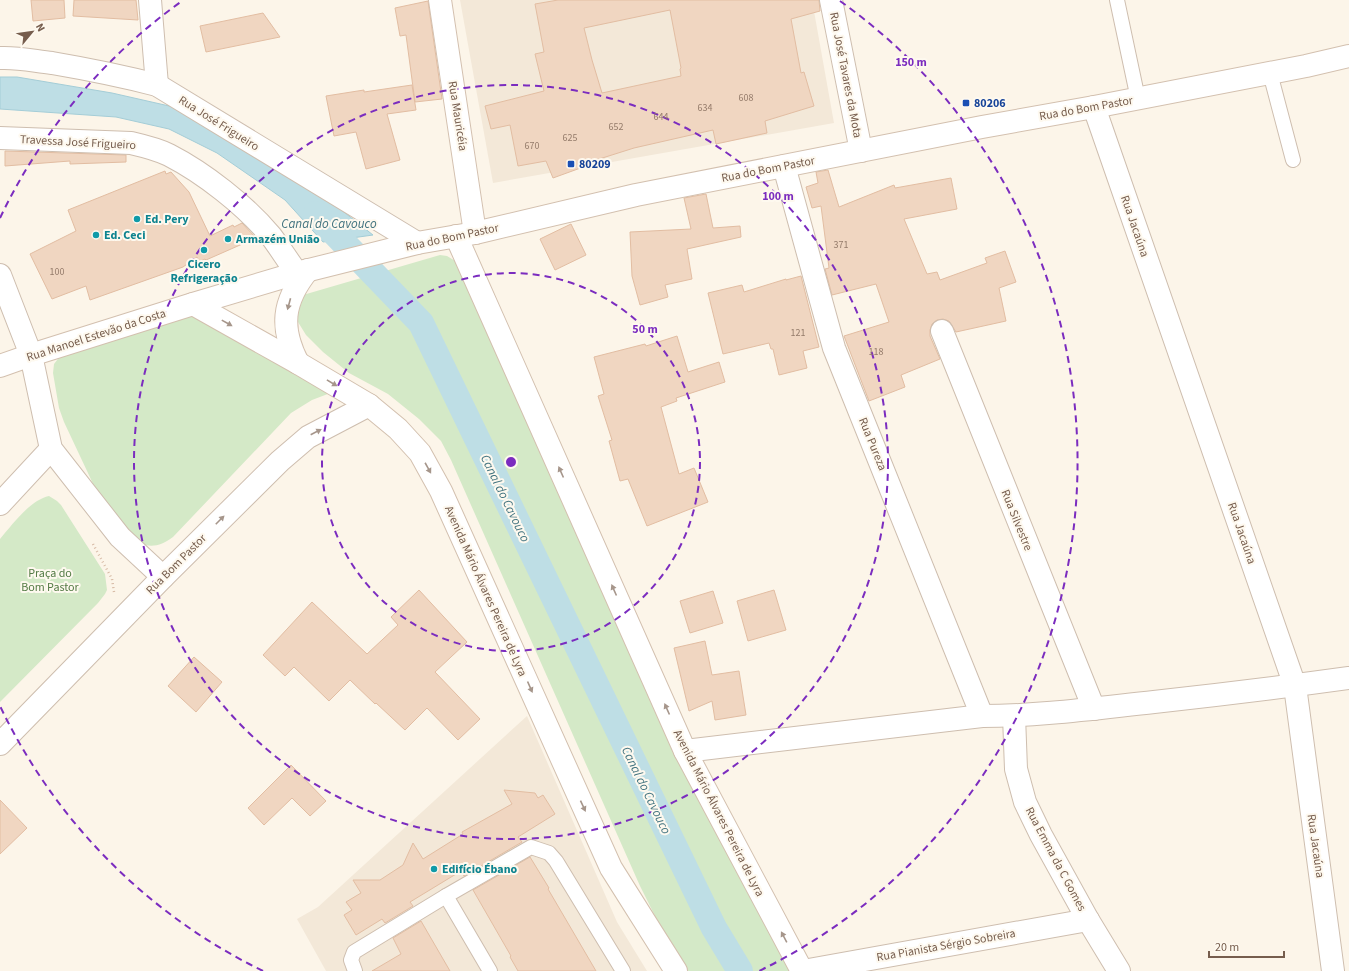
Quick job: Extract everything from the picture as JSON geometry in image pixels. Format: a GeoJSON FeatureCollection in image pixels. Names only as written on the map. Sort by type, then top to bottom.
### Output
{"type":"FeatureCollection","features":[{"type":"Feature","properties":{"kind":"street"},"geometry":{"type":"LineString","coordinates":[[150,0],[156,85]]}},
{"type":"Feature","properties":{"kind":"street","name":"Rua Mauricéia"},"geometry":{"type":"LineString","coordinates":[[440,0],[466,234]]}},
{"type":"Feature","properties":{"kind":"street","name":"Rua José Tavares da Mota"},"geometry":{"type":"LineString","coordinates":[[831,0],[861,151]]}},
{"type":"Feature","properties":{"kind":"street","name":"Rua do Bom Pastor"},"geometry":{"type":"LineString","coordinates":[[193,304],[307,271],[409,246],[636,195],[982,127],[1138,99],[1349,56]]}},
{"type":"Feature","properties":{"kind":"street","name":"Rua José Frigueiro"},"geometry":{"type":"LineString","coordinates":[[0,58],[14,58],[63,65],[156,85],[409,246]]}},
{"type":"Feature","properties":{"kind":"street","name":"Rua Jacaúna"},"geometry":{"type":"LineString","coordinates":[[1094,107],[1295,686],[1333,971]]}},
{"type":"Feature","properties":{"kind":"street","name":"Travessa José Frigueiro"},"geometry":{"type":"LineString","coordinates":[[0,138],[131,143],[168,154],[209,179],[244,208],[307,271]]}},
{"type":"Feature","properties":{"kind":"street","name":"Rua Pureza"},"geometry":{"type":"LineString","coordinates":[[784,166],[834,348],[982,716]]}},
{"type":"Feature","properties":{"kind":"street","name":"Avenida Mário Álvares Pereira de Lyra"},"geometry":{"type":"LineString","coordinates":[[466,234],[685,751],[803,971]]}},
{"type":"Feature","properties":{"kind":"street"},"geometry":{"type":"LineString","coordinates":[[298,364],[291,349],[286,332],[286,315],[290,299],[297,283],[307,271]]}},
{"type":"Feature","properties":{"kind":"street"},"geometry":{"type":"LineString","coordinates":[[0,275],[31,354],[51,449],[120,537],[163,577]]}},
{"type":"Feature","properties":{"kind":"street","name":"Avenida Mário Álvares Pereira de Lyra"},"geometry":{"type":"LineString","coordinates":[[193,304],[369,405],[398,429],[420,453],[441,491],[611,868],[676,971]]}},
{"type":"Feature","properties":{"kind":"street","name":"Rua Manoel Estevão da Costa"},"geometry":{"type":"LineString","coordinates":[[0,366],[31,354],[193,304]]}},
{"type":"Feature","properties":{"kind":"street","name":"Rua Silvestre"},"geometry":{"type":"LineString","coordinates":[[942,331],[1094,709]]}},
{"type":"Feature","properties":{"kind":"street","name":"Rua Bom Pastor"},"geometry":{"type":"LineString","coordinates":[[0,744],[163,577],[280,461],[308,437],[369,405]]}},
{"type":"Feature","properties":{"kind":"street"},"geometry":{"type":"LineString","coordinates":[[0,504],[51,449]]}},
{"type":"Feature","properties":{"kind":"street"},"geometry":{"type":"LineString","coordinates":[[685,751],[982,716],[1014,716],[1094,709],[1295,686],[1349,678]]}},
{"type":"Feature","properties":{"kind":"street","name":"Rua Emma da C Gomes"},"geometry":{"type":"LineString","coordinates":[[1014,716],[1016,769],[1025,802],[1041,835],[1088,920],[1119,971]]}},
{"type":"Feature","properties":{"kind":"street","name":"Rua Pianista Sérgio Sobreira"},"geometry":{"type":"LineString","coordinates":[[803,971],[1088,920]]}},
{"type":"Feature","properties":{"kind":"lane"},"geometry":{"type":"LineString","coordinates":[[1117,0],[1138,99]]}},
{"type":"Feature","properties":{"kind":"lane"},"geometry":{"type":"LineString","coordinates":[[1270,73],[1293,160]]}},
{"type":"Feature","properties":{"kind":"lane"},"geometry":{"type":"LineString","coordinates":[[355,971],[350,960],[354,952],[446,896],[531,847],[549,853],[556,861],[623,971]]}},
{"type":"Feature","properties":{"kind":"lane"},"geometry":{"type":"LineString","coordinates":[[446,896],[490,971]]}},
{"type":"Feature","properties":{"kind":"path"},"geometry":{"type":"LineString","coordinates":[[91,542],[112,579],[114,595]]}},
{"type":"Feature","properties":{"kind":"shaded area"},"geometry":{"type":"Polygon","coordinates":[[[460,0],[812,0],[834,123],[493,183],[460,0]]]}},
{"type":"Feature","properties":{"kind":"shaded area"},"geometry":{"type":"Polygon","coordinates":[[[527,716],[617,922],[647,971],[326,971],[297,919],[318,907],[527,716]]]}},
{"type":"Feature","properties":{"kind":"green space"},"geometry":{"type":"Polygon","coordinates":[[[440,255],[447,256],[457,262],[713,828],[794,971],[686,971],[663,932],[640,886],[451,460],[441,441],[419,419],[388,394],[349,373],[323,352],[306,335],[298,322],[296,312],[303,295],[440,255]]]}},
{"type":"Feature","properties":{"kind":"green space"},"geometry":{"type":"Polygon","coordinates":[[[185,309],[333,392],[312,400],[291,413],[173,537],[160,544],[152,546],[137,543],[95,488],[59,408],[53,373],[54,364],[61,355],[185,309]]]}},
{"type":"Feature","properties":{"kind":"green space","name":"Praça do Bom Pastor"},"geometry":{"type":"Polygon","coordinates":[[[49,496],[61,505],[105,574],[107,590],[98,603],[0,702],[0,539],[28,508],[42,498],[49,496]]]}},
{"type":"Feature","properties":{"kind":"water","name":"Canal do Cavouco"},"geometry":{"type":"Polygon","coordinates":[[[0,77],[17,77],[112,93],[178,108],[297,175],[373,235],[323,242],[285,200],[217,153],[169,129],[116,117],[0,109],[0,77]]]}},
{"type":"Feature","properties":{"kind":"building"},"geometry":{"type":"Polygon","coordinates":[[[31,0],[64,0],[65,18],[33,21],[31,0]]]}},
{"type":"Feature","properties":{"kind":"building"},"geometry":{"type":"Polygon","coordinates":[[[74,0],[136,0],[138,20],[73,16],[74,0]]]}},
{"type":"Feature","properties":{"kind":"building"},"geometry":{"type":"Polygon","coordinates":[[[558,0],[819,0],[820,11],[791,19],[801,73],[804,72],[814,106],[765,121],[767,133],[716,144],[713,130],[634,148],[596,160],[597,162],[553,178],[546,161],[518,166],[510,125],[491,129],[485,106],[544,91],[535,54],[544,52],[535,4],[558,0]],[[670,10],[584,28],[602,93],[681,76],[681,68],[670,10]]]}},
{"type":"Feature","properties":{"kind":"building"},"geometry":{"type":"Polygon","coordinates":[[[428,1],[442,99],[415,102],[406,35],[400,36],[395,8],[428,1]]]}},
{"type":"Feature","properties":{"kind":"building"},"geometry":{"type":"Polygon","coordinates":[[[263,13],[280,37],[206,52],[200,26],[263,13]]]}},
{"type":"Feature","properties":{"kind":"building"},"geometry":{"type":"Polygon","coordinates":[[[412,85],[416,110],[387,114],[400,160],[366,169],[356,132],[334,136],[326,96],[412,85]]]}},
{"type":"Feature","properties":{"kind":"building"},"geometry":{"type":"Polygon","coordinates":[[[5,151],[126,155],[126,162],[70,164],[70,161],[5,166],[5,151]]]}},
{"type":"Feature","properties":{"kind":"building"},"geometry":{"type":"Polygon","coordinates":[[[828,170],[839,207],[894,185],[895,188],[951,178],[957,209],[904,219],[927,274],[937,272],[940,280],[987,263],[985,258],[1005,251],[1016,282],[999,288],[1006,321],[956,332],[949,321],[943,319],[937,320],[932,324],[930,336],[940,359],[901,375],[905,387],[869,401],[844,336],[889,322],[876,284],[832,295],[825,269],[829,268],[821,206],[812,208],[806,187],[818,183],[816,172],[828,170]]]}},
{"type":"Feature","properties":{"kind":"building"},"geometry":{"type":"Polygon","coordinates":[[[165,171],[166,174],[171,172],[189,192],[210,236],[233,225],[234,227],[242,223],[256,238],[206,260],[205,259],[199,262],[197,257],[183,267],[90,300],[86,286],[52,299],[30,254],[76,231],[68,210],[165,171]]]}},
{"type":"Feature","properties":{"kind":"building"},"geometry":{"type":"Polygon","coordinates":[[[706,194],[713,228],[740,226],[741,237],[687,249],[692,279],[665,285],[668,297],[640,305],[632,276],[630,232],[691,229],[684,198],[706,194]]]}},
{"type":"Feature","properties":{"kind":"building"},"geometry":{"type":"Polygon","coordinates":[[[571,224],[586,255],[555,270],[540,239],[571,224]]]}},
{"type":"Feature","properties":{"kind":"building"},"geometry":{"type":"Polygon","coordinates":[[[801,276],[819,347],[803,351],[807,368],[779,375],[773,349],[771,349],[769,343],[723,354],[708,293],[742,285],[744,292],[801,276]]]}},
{"type":"Feature","properties":{"kind":"building"},"geometry":{"type":"Polygon","coordinates":[[[677,336],[688,372],[719,362],[725,382],[676,398],[677,401],[661,407],[679,474],[694,468],[708,502],[647,526],[628,479],[620,481],[609,441],[612,440],[598,396],[604,394],[594,357],[645,344],[646,346],[677,336]]]}},
{"type":"Feature","properties":{"kind":"building"},"geometry":{"type":"Polygon","coordinates":[[[419,590],[467,642],[435,672],[480,719],[458,740],[427,708],[405,730],[350,680],[329,701],[294,667],[285,676],[263,655],[312,602],[367,654],[398,625],[391,617],[419,590]]]}},
{"type":"Feature","properties":{"kind":"building"},"geometry":{"type":"Polygon","coordinates":[[[774,590],[786,630],[748,641],[737,601],[774,590]]]}},
{"type":"Feature","properties":{"kind":"building"},"geometry":{"type":"Polygon","coordinates":[[[713,591],[723,623],[690,633],[680,601],[713,591]]]}},
{"type":"Feature","properties":{"kind":"building"},"geometry":{"type":"Polygon","coordinates":[[[705,641],[712,675],[739,671],[746,715],[715,720],[712,701],[689,711],[674,648],[705,641]]]}},
{"type":"Feature","properties":{"kind":"building"},"geometry":{"type":"Polygon","coordinates":[[[194,657],[222,682],[196,712],[168,686],[194,657]]]}},
{"type":"Feature","properties":{"kind":"building"},"geometry":{"type":"Polygon","coordinates":[[[291,765],[326,801],[310,816],[292,798],[264,825],[248,808],[291,765]]]}},
{"type":"Feature","properties":{"kind":"building","name":"Edifício Ébano"},"geometry":{"type":"Polygon","coordinates":[[[504,790],[535,793],[538,798],[543,795],[555,814],[518,837],[522,842],[464,876],[461,871],[410,902],[413,906],[385,923],[382,919],[356,935],[344,915],[352,910],[346,902],[361,893],[353,880],[380,880],[403,865],[413,843],[423,859],[463,834],[462,832],[512,804],[504,790]]]}},
{"type":"Feature","properties":{"kind":"building"},"geometry":{"type":"Polygon","coordinates":[[[0,800],[27,828],[0,854],[0,800]]]}},
{"type":"Feature","properties":{"kind":"building"},"geometry":{"type":"Polygon","coordinates":[[[530,857],[596,971],[518,971],[473,890],[530,857]]]}},
{"type":"Feature","properties":{"kind":"building"},"geometry":{"type":"Polygon","coordinates":[[[421,921],[450,971],[372,971],[401,954],[393,938],[421,921]]]}},
{"type":"Feature","properties":{"kind":"waterway","name":"Canal do Cavouco"},"geometry":{"type":"LineString","coordinates":[[316,214],[421,323],[714,928],[740,971]]}},
{"type":"Feature","properties":{"kind":"place","name":"80206"},"geometry":{"type":"Point","coordinates":[966,103]}},
{"type":"Feature","properties":{"kind":"place","name":"80209"},"geometry":{"type":"Point","coordinates":[571,164]}},
{"type":"Feature","properties":{"kind":"place","name":"Ed. Pery"},"geometry":{"type":"Point","coordinates":[137,219]}},
{"type":"Feature","properties":{"kind":"place","name":"Ed. Ceci"},"geometry":{"type":"Point","coordinates":[96,235]}},
{"type":"Feature","properties":{"kind":"place","name":"Armazém União"},"geometry":{"type":"Point","coordinates":[228,239]}},
{"type":"Feature","properties":{"kind":"place","name":"Cicero Refrigeração"},"geometry":{"type":"Point","coordinates":[204,250]}},
{"type":"Feature","properties":{"kind":"place","name":"Edifício Ébano"},"geometry":{"type":"Point","coordinates":[434,869]}}]}
